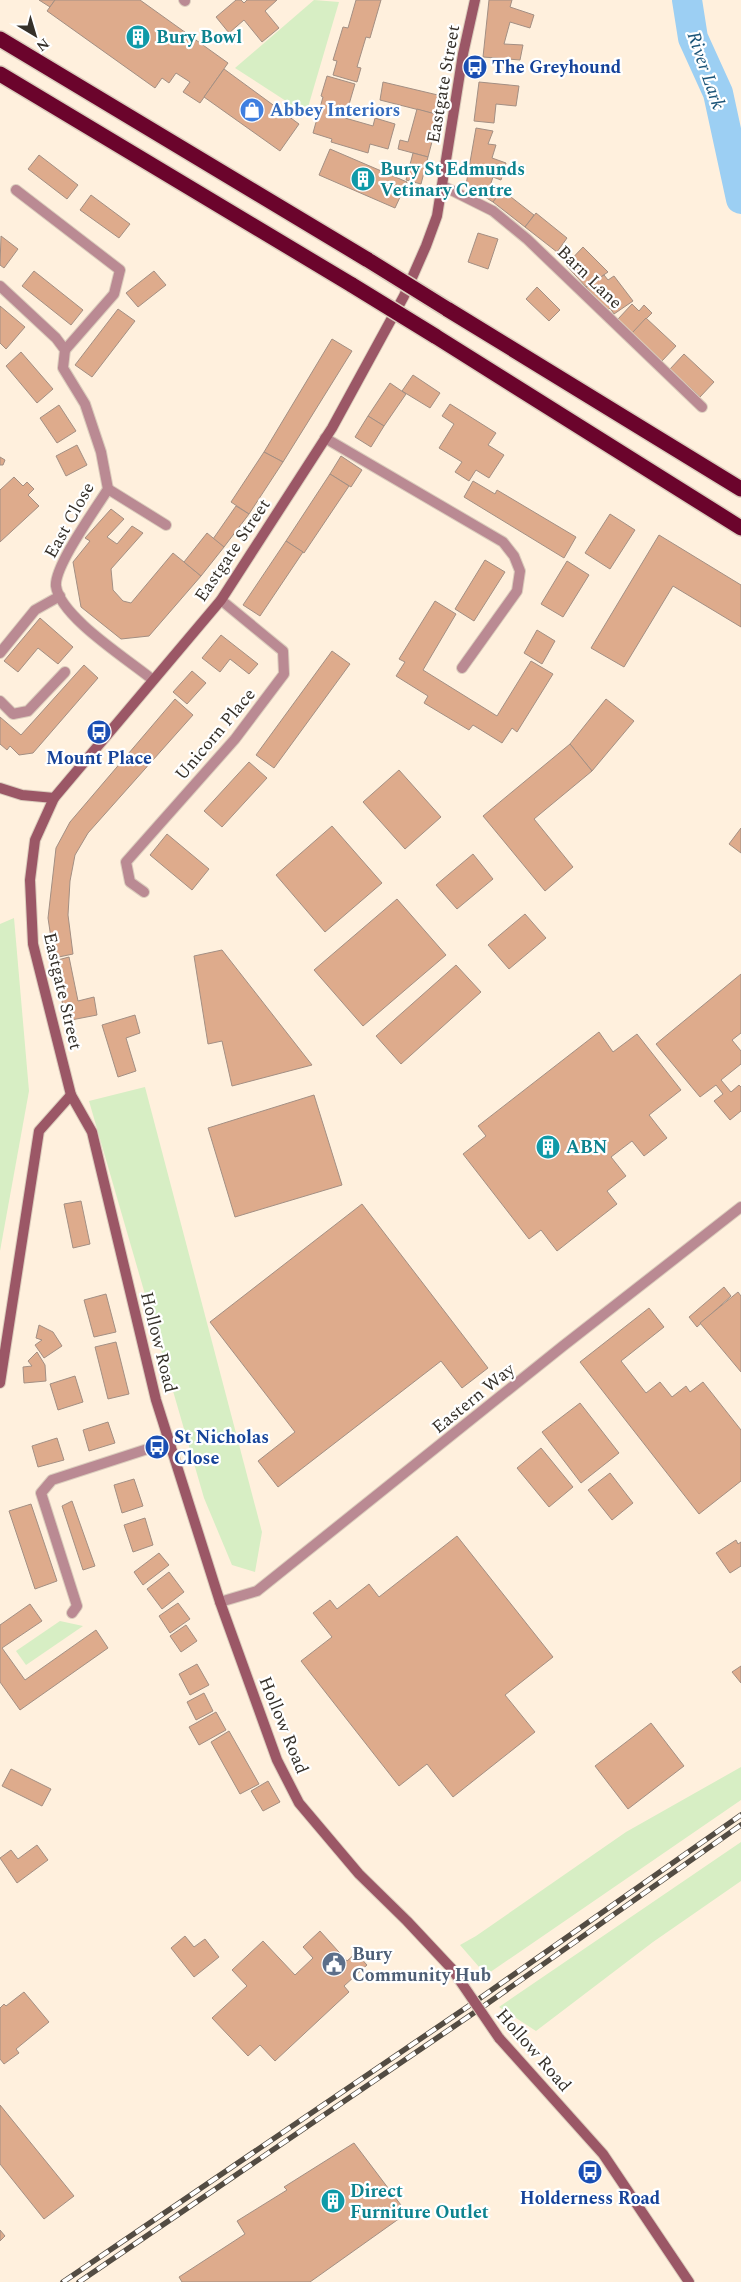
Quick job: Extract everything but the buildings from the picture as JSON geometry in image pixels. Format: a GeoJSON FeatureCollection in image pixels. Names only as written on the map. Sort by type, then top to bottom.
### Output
{"type":"FeatureCollection","features":[{"type":"Feature","properties":{"kind":"highway"},"geometry":{"type":"LineString","coordinates":[[0,39],[368,260],[741,489]]}},
{"type":"Feature","properties":{"kind":"highway"},"geometry":{"type":"LineString","coordinates":[[0,74],[435,336],[741,528]]}},
{"type":"Feature","properties":{"kind":"street","name":"Eastgate Street"},"geometry":{"type":"LineString","coordinates":[[71,1095],[33,944],[31,859],[40,826],[54,798],[220,600],[325,438],[404,296],[437,216],[463,54],[475,0]]}},
{"type":"Feature","properties":{"kind":"street","name":"Barn Lane"},"geometry":{"type":"LineString","coordinates":[[443,186],[494,211],[527,239],[702,407]]}},
{"type":"Feature","properties":{"kind":"street"},"geometry":{"type":"LineString","coordinates":[[0,286],[56,338],[65,350],[114,294],[120,270],[16,190]]}},
{"type":"Feature","properties":{"kind":"street","name":"East Close"},"geometry":{"type":"LineString","coordinates":[[60,596],[56,585],[60,566],[108,489],[101,452],[85,404],[63,368],[65,350]]}},
{"type":"Feature","properties":{"kind":"street"},"geometry":{"type":"LineString","coordinates":[[325,438],[503,542],[514,556],[520,571],[517,591],[462,668]]}},
{"type":"Feature","properties":{"kind":"street"},"geometry":{"type":"LineString","coordinates":[[108,489],[166,525]]}},
{"type":"Feature","properties":{"kind":"street"},"geometry":{"type":"LineString","coordinates":[[0,653],[35,610],[60,596],[77,621],[153,680]]}},
{"type":"Feature","properties":{"kind":"street","name":"Unicorn Place"},"geometry":{"type":"LineString","coordinates":[[144,892],[130,882],[126,862],[235,738],[284,674],[283,651],[220,600]]}},
{"type":"Feature","properties":{"kind":"street"},"geometry":{"type":"LineString","coordinates":[[0,701],[13,714],[28,712],[65,672]]}},
{"type":"Feature","properties":{"kind":"street"},"geometry":{"type":"LineString","coordinates":[[0,788],[22,795],[54,798]]}},
{"type":"Feature","properties":{"kind":"street"},"geometry":{"type":"LineString","coordinates":[[0,1382],[39,1131],[71,1095]]}},
{"type":"Feature","properties":{"kind":"street","name":"Hollow Road"},"geometry":{"type":"LineString","coordinates":[[71,1095],[92,1132],[156,1400],[220,1602],[277,1760],[299,1803],[359,1874],[452,1969],[499,2038],[603,2154],[689,2282]]}},
{"type":"Feature","properties":{"kind":"street","name":"Eastern Way"},"geometry":{"type":"LineString","coordinates":[[220,1602],[257,1592],[563,1346],[741,1207]]}},
{"type":"Feature","properties":{"kind":"street"},"geometry":{"type":"LineString","coordinates":[[72,1613],[77,1606],[41,1493],[52,1480],[169,1442]]}},
{"type":"Feature","properties":{"kind":"green space"},"geometry":{"type":"Polygon","coordinates":[[[314,0],[339,2],[306,114],[235,68],[314,0]]]}},
{"type":"Feature","properties":{"kind":"green space"},"geometry":{"type":"Polygon","coordinates":[[[14,918],[29,1091],[0,1251],[0,924],[14,918]]]}},
{"type":"Feature","properties":{"kind":"green space"},"geometry":{"type":"Polygon","coordinates":[[[145,1087],[262,1532],[255,1572],[232,1565],[204,1498],[89,1101],[145,1087]]]}},
{"type":"Feature","properties":{"kind":"green space"},"geometry":{"type":"Polygon","coordinates":[[[60,1621],[83,1626],[26,1665],[16,1651],[60,1621]]]}},
{"type":"Feature","properties":{"kind":"green space"},"geometry":{"type":"Polygon","coordinates":[[[741,1767],[741,1800],[486,1975],[460,1945],[476,1936],[626,1832],[741,1767]]]}},
{"type":"Feature","properties":{"kind":"green space"},"geometry":{"type":"Polygon","coordinates":[[[741,1842],[741,1881],[653,1942],[536,2031],[499,2007],[741,1842]]]}},
{"type":"Feature","properties":{"kind":"waterway","name":"River Lark"},"geometry":{"type":"LineString","coordinates":[[687,0],[693,38],[718,93],[741,199]]}},
{"type":"Feature","properties":{"kind":"railway"},"geometry":{"type":"LineString","coordinates":[[63,2282],[476,2001],[741,1815]]}},
{"type":"Feature","properties":{"kind":"railway"},"geometry":{"type":"LineString","coordinates":[[79,2282],[481,2008],[741,1825]]}},
{"type":"Feature","properties":{"kind":"place","name":"Bury Bowl"},"geometry":{"type":"Point","coordinates":[138,37]}},
{"type":"Feature","properties":{"kind":"place","name":"The Greyhound"},"geometry":{"type":"Point","coordinates":[475,67]}},
{"type":"Feature","properties":{"kind":"place","name":"Abbey Interiors"},"geometry":{"type":"Point","coordinates":[252,110]}},
{"type":"Feature","properties":{"kind":"place","name":"Bury St Edmunds Vetinary Centre"},"geometry":{"type":"Point","coordinates":[363,179]}},
{"type":"Feature","properties":{"kind":"place","name":"Mount Place"},"geometry":{"type":"Point","coordinates":[99,732]}},
{"type":"Feature","properties":{"kind":"place","name":"ABN"},"geometry":{"type":"Point","coordinates":[548,1147]}},
{"type":"Feature","properties":{"kind":"place","name":"St Nicholas Close"},"geometry":{"type":"Point","coordinates":[157,1447]}},
{"type":"Feature","properties":{"kind":"place","name":"Bury Community Hub"},"geometry":{"type":"Point","coordinates":[334,1964]}},
{"type":"Feature","properties":{"kind":"place","name":"Holderness Road"},"geometry":{"type":"Point","coordinates":[590,2172]}},
{"type":"Feature","properties":{"kind":"place","name":"Direct Furniture Outlet"},"geometry":{"type":"Point","coordinates":[333,2201]}}]}
